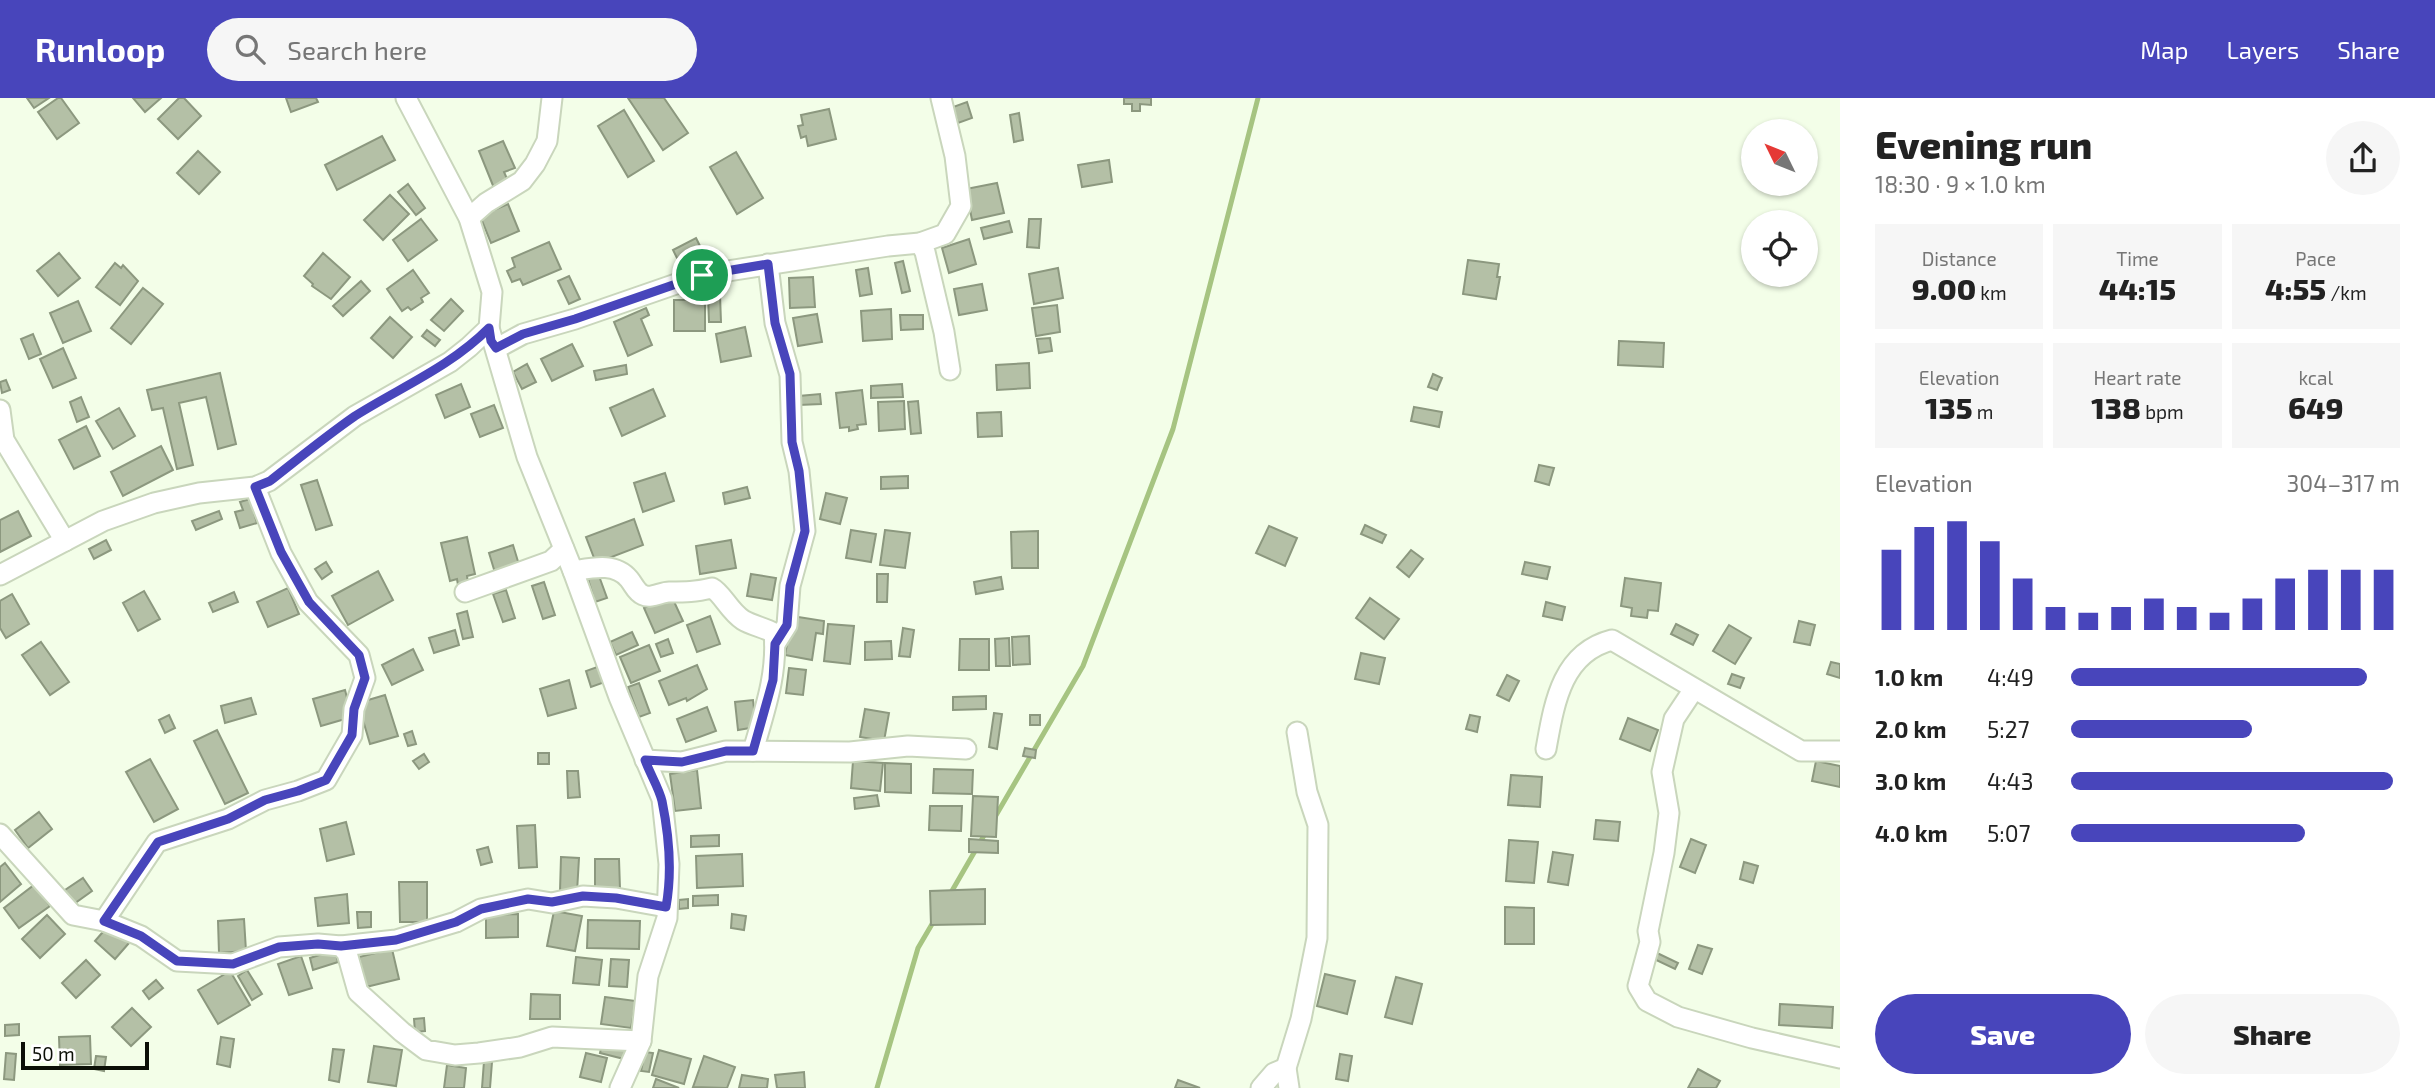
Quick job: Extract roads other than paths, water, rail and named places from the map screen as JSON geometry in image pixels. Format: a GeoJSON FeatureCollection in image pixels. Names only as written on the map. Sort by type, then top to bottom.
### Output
{"type":"FeatureCollection","features":[{"type":"Feature","properties":{"kind":"street"},"geometry":{"type":"LineString","coordinates":[[407,98],[469,218],[492,292],[489,328],[491,341],[496,348],[527,457],[573,570],[618,697],[662,799],[670,886],[667,918],[648,976],[641,1041],[620,1088]]}},
{"type":"Feature","properties":{"kind":"street"},"geometry":{"type":"LineString","coordinates":[[469,218],[486,203],[522,181],[535,164],[547,141],[552,98]]}},
{"type":"Feature","properties":{"kind":"street"},"geometry":{"type":"LineString","coordinates":[[496,348],[523,334],[702,275],[920,243],[945,234],[961,206],[955,156],[941,98]]}},
{"type":"Feature","properties":{"kind":"street"},"geometry":{"type":"LineString","coordinates":[[920,243],[925,252],[944,332],[950,370]]}},
{"type":"Feature","properties":{"kind":"street"},"geometry":{"type":"LineString","coordinates":[[768,264],[775,323],[790,374],[792,442],[799,471],[805,531],[790,586],[787,625],[775,644]]}},
{"type":"Feature","properties":{"kind":"street"},"geometry":{"type":"LineString","coordinates":[[0,575],[103,521],[154,503],[199,493],[255,487],[270,481],[355,416],[450,362],[489,328]]}},
{"type":"Feature","properties":{"kind":"street"},"geometry":{"type":"LineString","coordinates":[[0,410],[4,440],[65,541]]}},
{"type":"Feature","properties":{"kind":"street"},"geometry":{"type":"LineString","coordinates":[[104,921],[158,842],[228,819],[265,800],[326,780],[352,735],[354,709],[365,678],[359,655],[309,602],[281,552],[255,487]]}},
{"type":"Feature","properties":{"kind":"street"},"geometry":{"type":"LineString","coordinates":[[465,592],[551,561],[564,549]]}},
{"type":"Feature","properties":{"kind":"street"},"geometry":{"type":"LineString","coordinates":[[573,570],[604,566],[619,571],[628,577],[639,593],[647,597],[712,588],[729,608],[745,621],[774,633],[773,680],[753,751]]}},
{"type":"Feature","properties":{"kind":"street"},"geometry":{"type":"LineString","coordinates":[[1546,750],[1555,702],[1567,672],[1595,644],[1612,640],[1801,751],[1840,751]]}},
{"type":"Feature","properties":{"kind":"street"},"geometry":{"type":"LineString","coordinates":[[1694,689],[1674,719],[1662,772],[1669,813],[1650,921],[1650,942],[1638,986],[1647,1001],[1678,1017],[1752,1038],[1840,1058]]}},
{"type":"Feature","properties":{"kind":"street"},"geometry":{"type":"LineString","coordinates":[[1289,1088],[1286,1068],[1301,1019],[1317,938],[1318,825],[1307,792],[1297,732]]}},
{"type":"Feature","properties":{"kind":"street"},"geometry":{"type":"LineString","coordinates":[[645,760],[682,762],[726,751],[850,752],[908,746],[966,749]]}},
{"type":"Feature","properties":{"kind":"street"},"geometry":{"type":"LineString","coordinates":[[0,834],[73,915],[104,921],[141,936],[177,961],[203,964],[233,964],[279,947],[318,944],[341,946],[396,940],[456,922],[481,909],[528,899],[552,902],[583,896],[666,907]]}},
{"type":"Feature","properties":{"kind":"street"},"geometry":{"type":"LineString","coordinates":[[341,946],[347,953],[358,992],[426,1050],[455,1055],[479,1053],[520,1047],[552,1037],[641,1041]]}},
{"type":"Feature","properties":{"kind":"street"},"geometry":{"type":"LineString","coordinates":[[1261,1088],[1274,1073],[1286,1068]]}},
{"type":"Feature","properties":{"kind":"waterway"},"geometry":{"type":"LineString","coordinates":[[995,817],[1083,666],[1173,429],[1258,98]]}},
{"type":"Feature","properties":{"kind":"waterway"},"geometry":{"type":"LineString","coordinates":[[949,896],[986,832]]}},
{"type":"Feature","properties":{"kind":"waterway"},"geometry":{"type":"LineString","coordinates":[[877,1088],[918,948],[935,919]]}}]}
